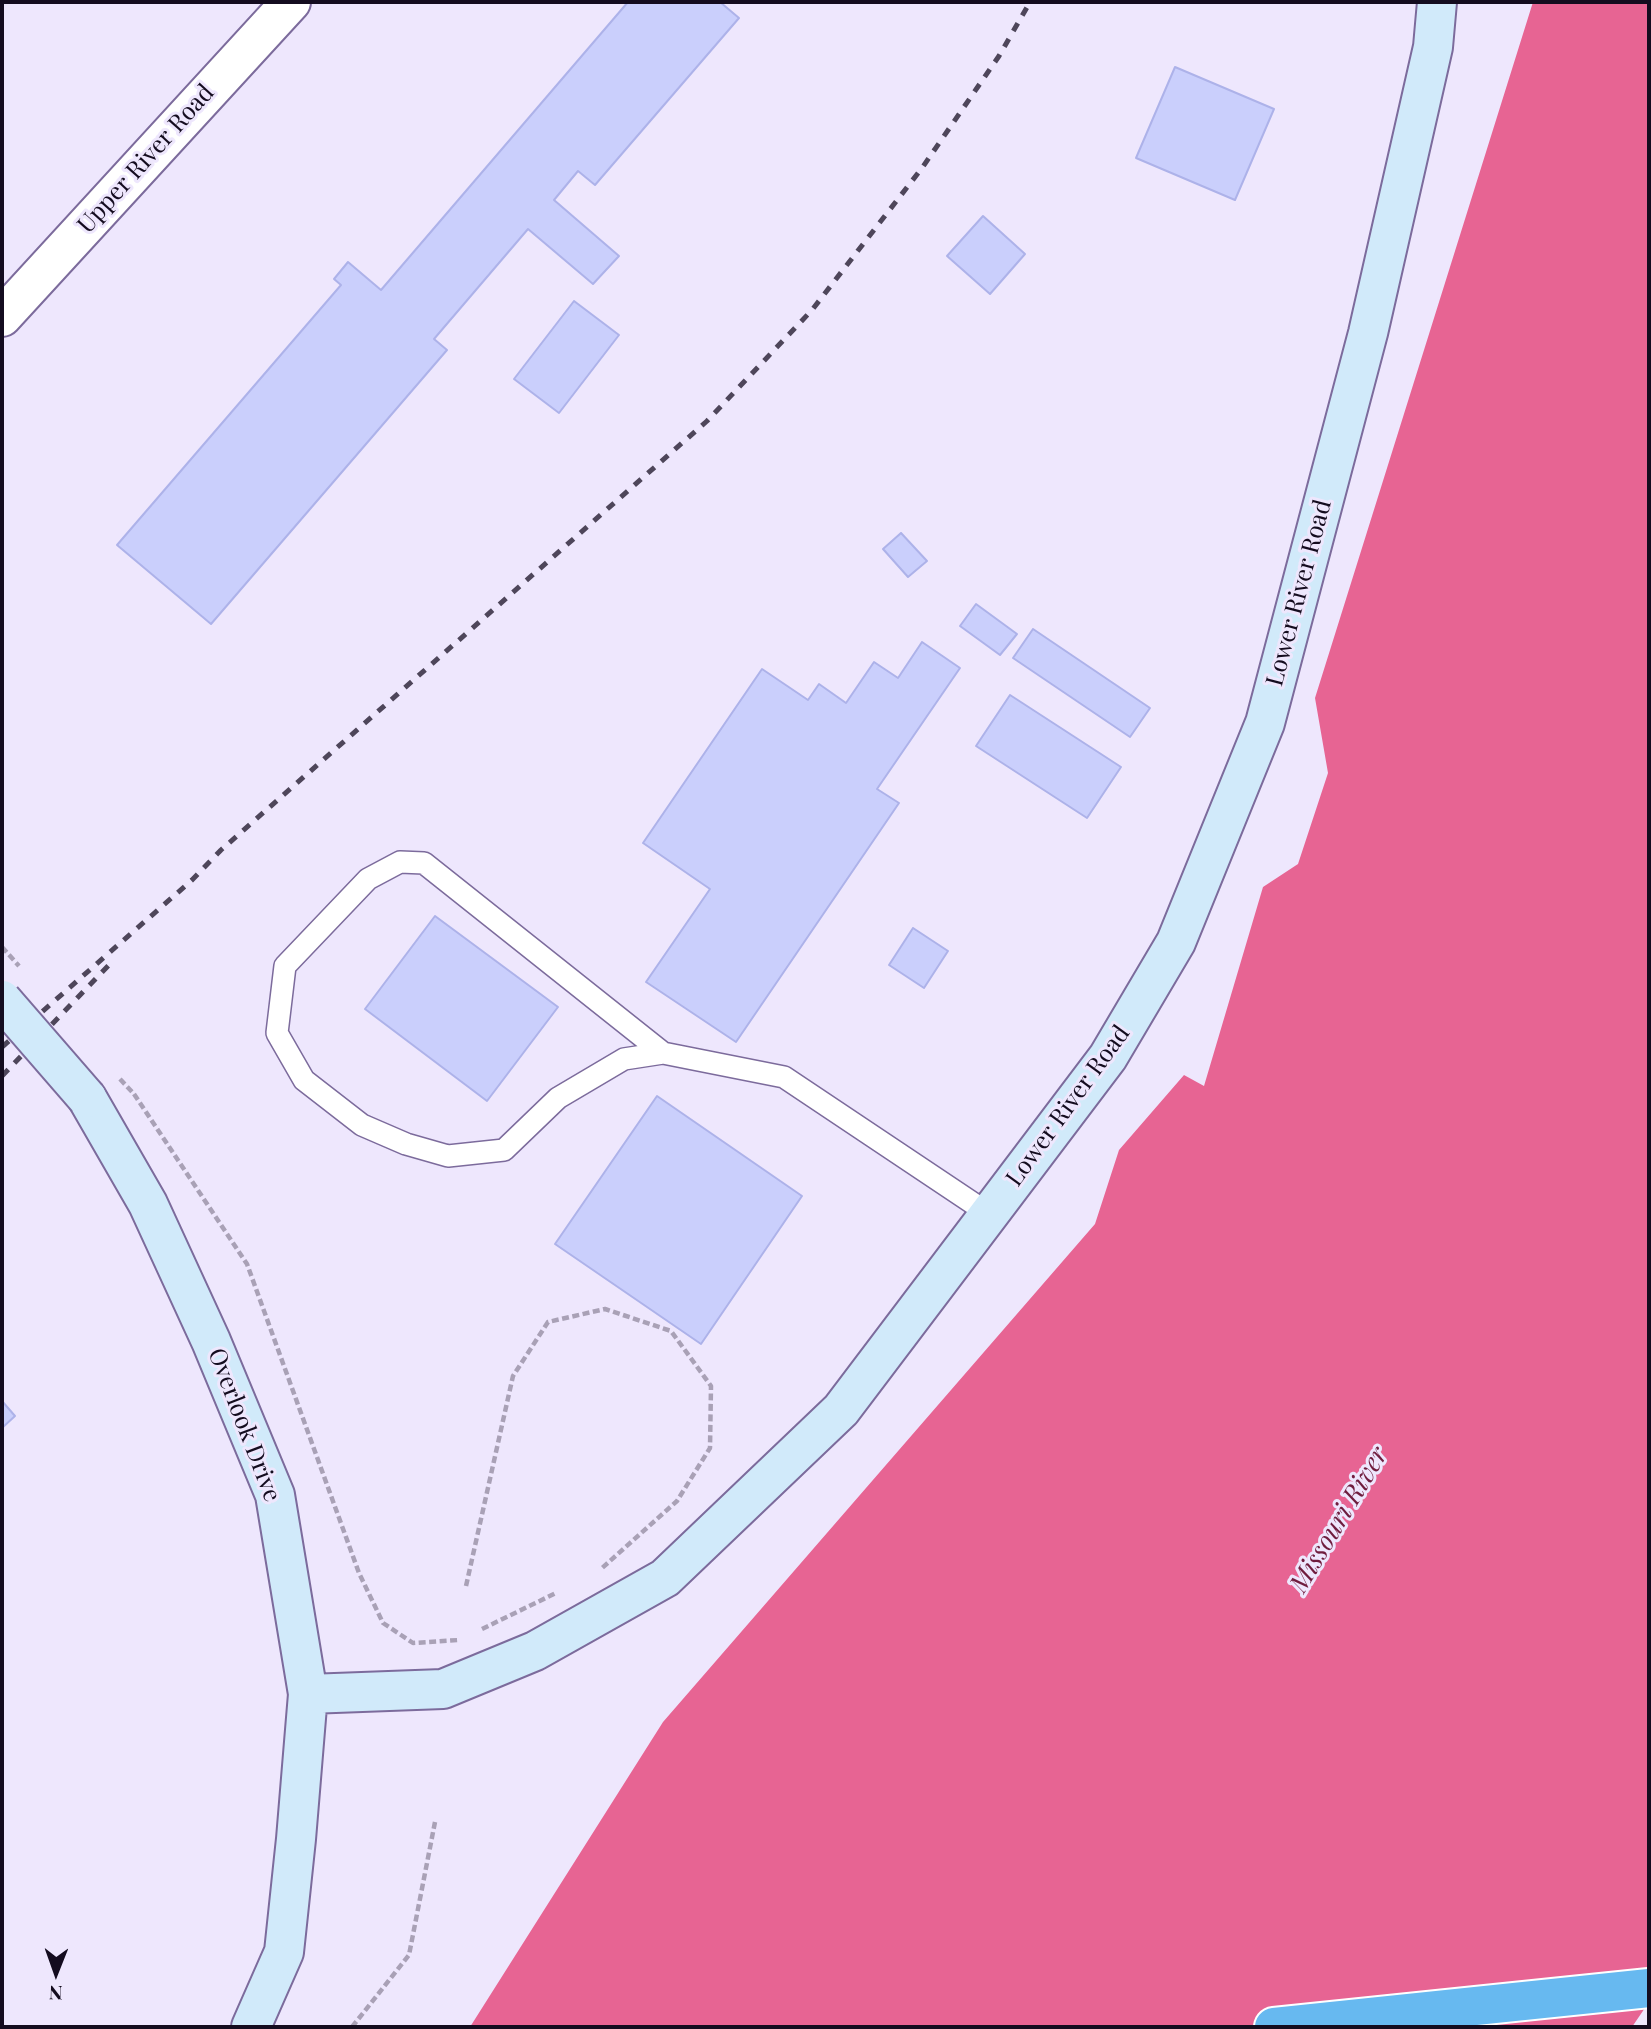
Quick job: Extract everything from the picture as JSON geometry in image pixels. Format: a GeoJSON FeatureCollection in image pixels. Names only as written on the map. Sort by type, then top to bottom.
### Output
{"type":"FeatureCollection","features":[{"type":"Feature","properties":{"kind":"highway"},"geometry":{"type":"LineString","coordinates":[[1274,2027],[1649,1988]]}},
{"type":"Feature","properties":{"kind":"street","name":"Upper River Road"},"geometry":{"type":"LineString","coordinates":[[2,317],[262,17],[291,2]]}},
{"type":"Feature","properties":{"kind":"street","name":"Lower River Road"},"geometry":{"type":"LineString","coordinates":[[308,1694],[443,1689],[536,1651],[666,1578],[841,1409],[1108,1057],[1176,942],[1265,723],[1368,333],[1433,47],[1437,2]]}},
{"type":"Feature","properties":{"kind":"street","name":"Overlook Drive"},"geometry":{"type":"LineString","coordinates":[[2,1000],[87,1098],[148,1205],[211,1341],[275,1495],[308,1694],[284,1952],[251,2027]]}},
{"type":"Feature","properties":{"kind":"lane"},"geometry":{"type":"LineString","coordinates":[[663,1053],[424,863],[400,862],[368,879],[285,967],[277,1033],[304,1080],[362,1125],[406,1144],[448,1156],[504,1150],[558,1098],[624,1059],[663,1053],[784,1077],[989,1214]]}},
{"type":"Feature","properties":{"kind":"path"},"geometry":{"type":"LineString","coordinates":[[134,1094],[247,1264],[359,1573],[383,1623],[413,1643],[461,1640]]}},
{"type":"Feature","properties":{"kind":"path"},"geometry":{"type":"LineString","coordinates":[[466,1586],[513,1376],[548,1322],[605,1309],[671,1331],[711,1386],[710,1448],[677,1501],[596,1573]]}},
{"type":"Feature","properties":{"kind":"path"},"geometry":{"type":"LineString","coordinates":[[473,1634],[559,1591]]}},
{"type":"Feature","properties":{"kind":"path"},"geometry":{"type":"LineString","coordinates":[[352,2027],[410,1955],[435,1822]]}},
{"type":"Feature","properties":{"kind":"water","name":"Missouri River"},"geometry":{"type":"Polygon","coordinates":[[[1533,2],[1649,2],[1649,2002],[1632,2027],[470,2027],[663,1722],[1095,1224],[1119,1150],[1184,1075],[1204,1086],[1263,887],[1298,864],[1328,773],[1315,698],[1533,2]]]}},
{"type":"Feature","properties":{"kind":"building"},"geometry":{"type":"Polygon","coordinates":[[[628,2],[720,2],[739,18],[595,185],[578,171],[554,200],[619,256],[593,284],[528,229],[434,339],[447,350],[211,624],[117,545],[341,285],[334,279],[348,262],[381,290],[628,2]]]}},
{"type":"Feature","properties":{"kind":"building"},"geometry":{"type":"Polygon","coordinates":[[[1175,67],[1274,109],[1235,200],[1136,158],[1175,67]]]}},
{"type":"Feature","properties":{"kind":"building"},"geometry":{"type":"Polygon","coordinates":[[[983,216],[1025,254],[990,294],[947,256],[983,216]]]}},
{"type":"Feature","properties":{"kind":"building"},"geometry":{"type":"Polygon","coordinates":[[[574,301],[619,335],[559,413],[514,379],[574,301]]]}},
{"type":"Feature","properties":{"kind":"building"},"geometry":{"type":"Polygon","coordinates":[[[901,533],[927,561],[908,577],[883,549],[901,533]]]}},
{"type":"Feature","properties":{"kind":"building"},"geometry":{"type":"Polygon","coordinates":[[[976,604],[1017,634],[1000,655],[960,626],[976,604]]]}},
{"type":"Feature","properties":{"kind":"building"},"geometry":{"type":"Polygon","coordinates":[[[1033,629],[1150,708],[1130,737],[1013,658],[1033,629]]]}},
{"type":"Feature","properties":{"kind":"building"},"geometry":{"type":"Polygon","coordinates":[[[922,642],[960,668],[877,789],[899,803],[736,1042],[646,982],[710,889],[643,843],[762,669],[808,700],[819,684],[846,703],[874,662],[898,678],[922,642]]]}},
{"type":"Feature","properties":{"kind":"building"},"geometry":{"type":"Polygon","coordinates":[[[1010,695],[1121,767],[1087,818],[976,746],[1010,695]]]}},
{"type":"Feature","properties":{"kind":"building"},"geometry":{"type":"Polygon","coordinates":[[[435,916],[558,1007],[487,1101],[365,1009],[435,916]]]}},
{"type":"Feature","properties":{"kind":"building"},"geometry":{"type":"Polygon","coordinates":[[[913,928],[948,951],[924,988],[889,965],[913,928]]]}},
{"type":"Feature","properties":{"kind":"building"},"geometry":{"type":"Polygon","coordinates":[[[657,1096],[802,1196],[701,1344],[555,1244],[657,1096]]]}},
{"type":"Feature","properties":{"kind":"building"},"geometry":{"type":"Polygon","coordinates":[[[2,1401],[15,1416],[2,1428],[2,1401]]]}},
{"type":"Feature","properties":{"kind":"railway"},"geometry":{"type":"LineString","coordinates":[[2,1047],[707,421],[812,310],[922,168],[999,56],[1030,2]]}},
{"type":"Feature","properties":{"kind":"railway"},"geometry":{"type":"LineString","coordinates":[[2,1076],[109,965]]}}]}
